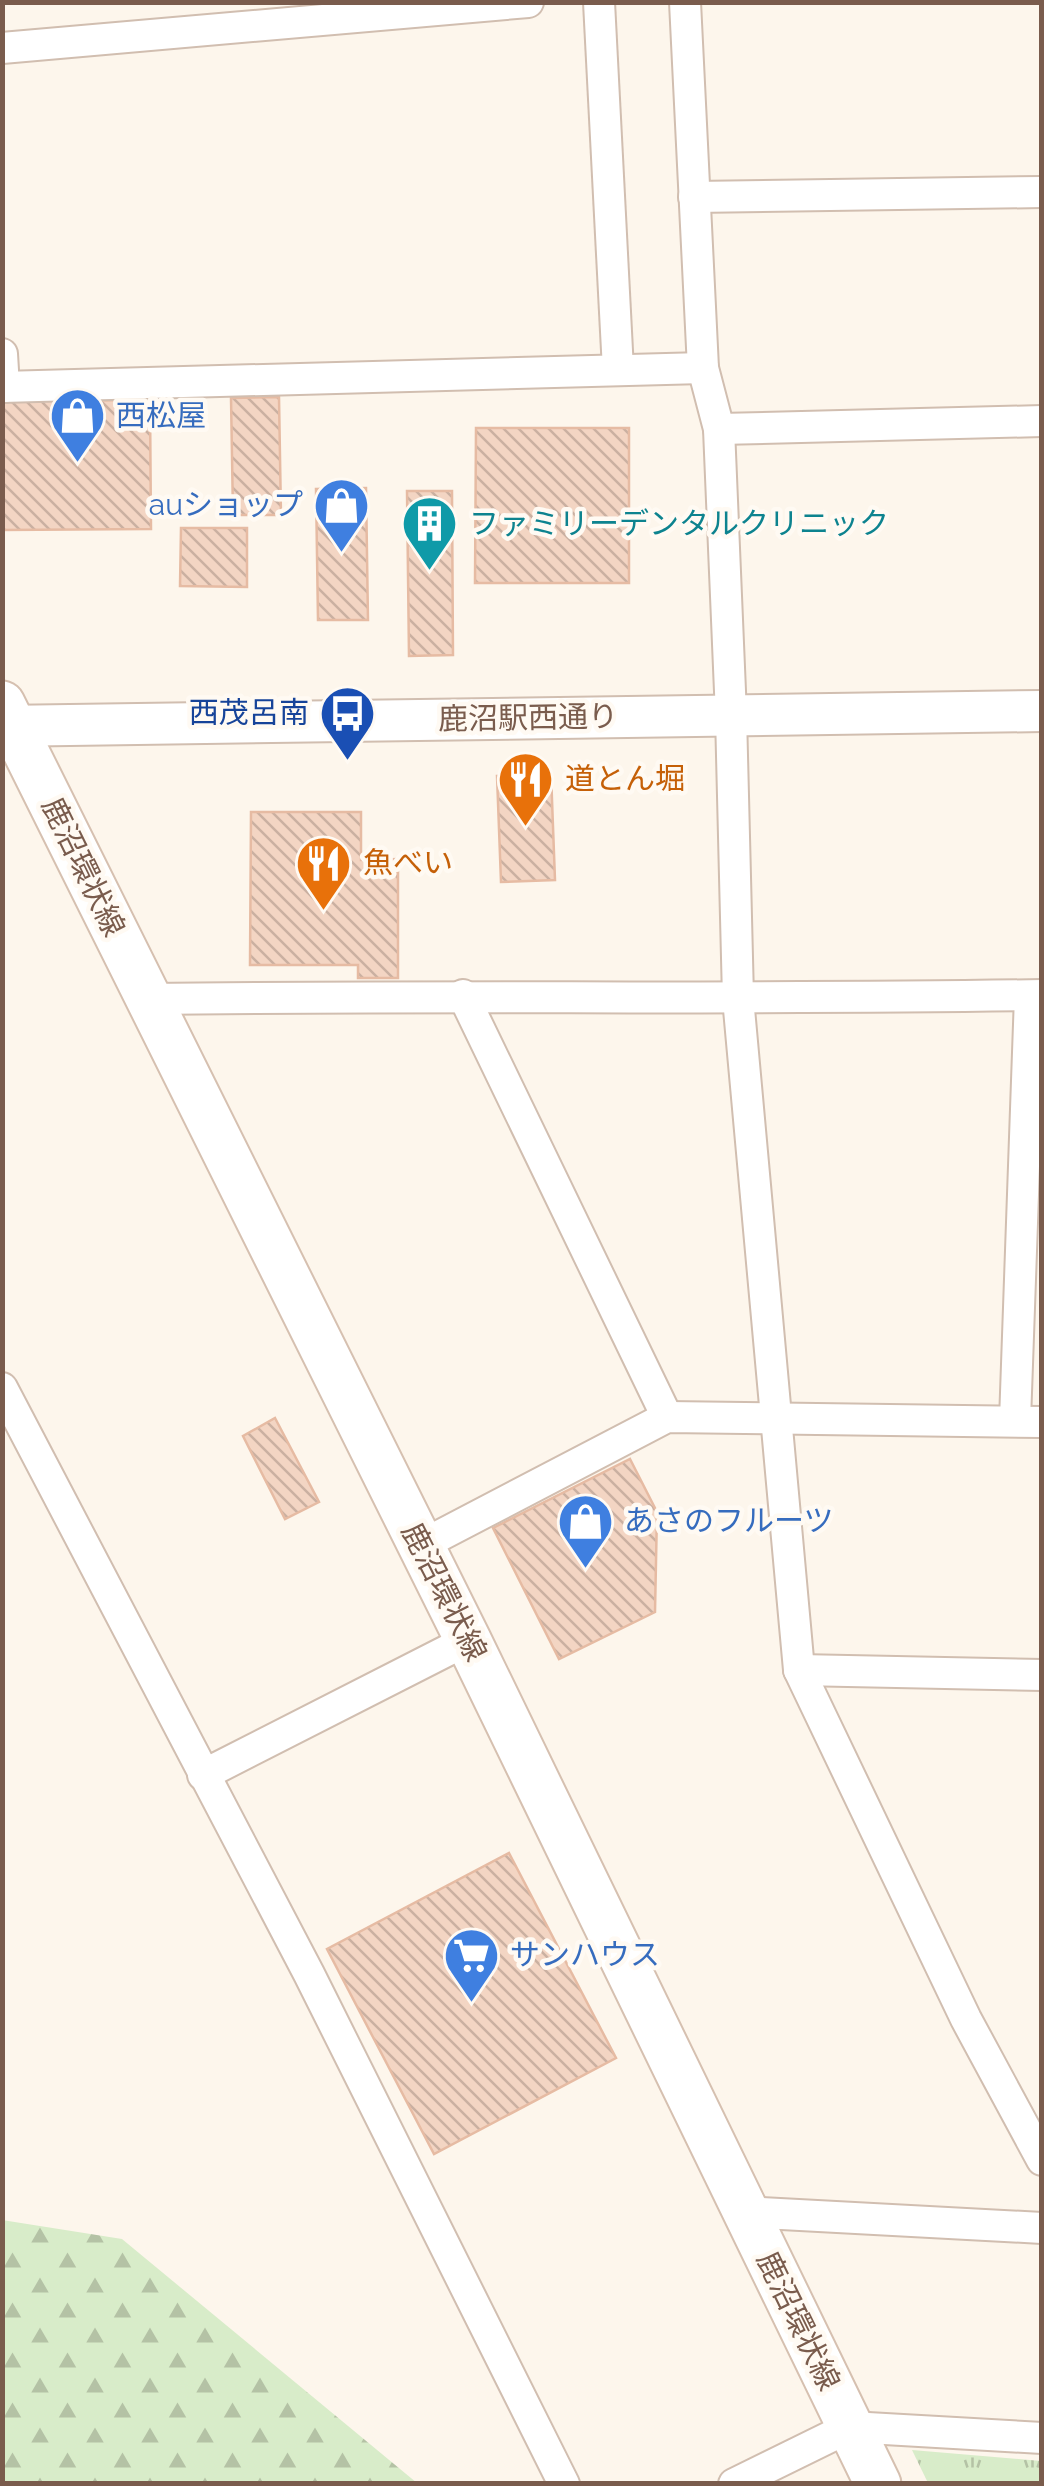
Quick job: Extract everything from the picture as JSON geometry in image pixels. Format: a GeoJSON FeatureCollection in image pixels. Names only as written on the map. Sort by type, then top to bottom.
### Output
{"type":"FeatureCollection","features":[{"type":"Feature","properties":{"kind":"main road","name":"鹿沼環状線"},"geometry":{"type":"LineString","coordinates":[[6,719],[468,1640],[878,2484]]}},
{"type":"Feature","properties":{"kind":"street"},"geometry":{"type":"LineString","coordinates":[[2,48],[528,2]]}},
{"type":"Feature","properties":{"kind":"street"},"geometry":{"type":"LineString","coordinates":[[599,2],[618,370]]}},
{"type":"Feature","properties":{"kind":"street"},"geometry":{"type":"LineString","coordinates":[[684,2],[702,368],[718,429],[738,998],[798,1670],[966,2019],[1042,2160]]}},
{"type":"Feature","properties":{"kind":"street"},"geometry":{"type":"LineString","coordinates":[[694,197],[1042,192]]}},
{"type":"Feature","properties":{"kind":"street"},"geometry":{"type":"LineString","coordinates":[[2,354],[3,387],[702,368]]}},
{"type":"Feature","properties":{"kind":"street"},"geometry":{"type":"LineString","coordinates":[[718,429],[1042,421]]}},
{"type":"Feature","properties":{"kind":"street","name":"鹿沼駅西通り"},"geometry":{"type":"LineString","coordinates":[[6,719],[1042,711]]}},
{"type":"Feature","properties":{"kind":"street"},"geometry":{"type":"LineString","coordinates":[[462,995],[667,1417]]}},
{"type":"Feature","properties":{"kind":"street"},"geometry":{"type":"LineString","coordinates":[[148,999],[1036,995],[1028,1421],[667,1417],[420,1546]]}},
{"type":"Feature","properties":{"kind":"street"},"geometry":{"type":"LineString","coordinates":[[2,1388],[310,1974],[564,2484]]}},
{"type":"Feature","properties":{"kind":"street"},"geometry":{"type":"LineString","coordinates":[[203,1775],[468,1640]]}},
{"type":"Feature","properties":{"kind":"street"},"geometry":{"type":"LineString","coordinates":[[798,1670],[1042,1675]]}},
{"type":"Feature","properties":{"kind":"street"},"geometry":{"type":"LineString","coordinates":[[745,2212],[1042,2228]]}},
{"type":"Feature","properties":{"kind":"street"},"geometry":{"type":"LineString","coordinates":[[734,2484],[850,2427],[1042,2438]]}},
{"type":"Feature","properties":{"kind":"green space"},"geometry":{"type":"Polygon","coordinates":[[[2,2220],[122,2239],[417,2483],[3,2483],[2,2220]]]}},
{"type":"Feature","properties":{"kind":"green space"},"geometry":{"type":"Polygon","coordinates":[[[912,2450],[1041,2461],[1041,2483],[928,2483],[912,2450]]]}},
{"type":"Feature","properties":{"kind":"building"},"geometry":{"type":"Polygon","coordinates":[[[279,397],[281,515],[233,515],[231,398],[279,397]]]}},
{"type":"Feature","properties":{"kind":"building","name":"西松屋"},"geometry":{"type":"Polygon","coordinates":[[[150,400],[151,529],[2,530],[2,401],[150,400]]]}},
{"type":"Feature","properties":{"kind":"building"},"geometry":{"type":"Polygon","coordinates":[[[476,428],[629,428],[629,583],[475,583],[476,428]]]}},
{"type":"Feature","properties":{"kind":"building","name":"auショップ"},"geometry":{"type":"Polygon","coordinates":[[[366,488],[368,620],[318,620],[316,489],[366,488]]]}},
{"type":"Feature","properties":{"kind":"building","name":"ファミリーデンタルクリニック"},"geometry":{"type":"Polygon","coordinates":[[[407,491],[452,491],[453,655],[409,656],[407,491]]]}},
{"type":"Feature","properties":{"kind":"building"},"geometry":{"type":"Polygon","coordinates":[[[181,528],[247,528],[247,587],[180,586],[181,528]]]}},
{"type":"Feature","properties":{"kind":"building","name":"道とん堀"},"geometry":{"type":"Polygon","coordinates":[[[551,773],[555,880],[501,882],[497,776],[551,773]]]}},
{"type":"Feature","properties":{"kind":"building","name":"魚べい"},"geometry":{"type":"Polygon","coordinates":[[[251,812],[361,812],[361,860],[398,859],[398,978],[358,978],[358,965],[250,965],[251,812]]]}},
{"type":"Feature","properties":{"kind":"building"},"geometry":{"type":"Polygon","coordinates":[[[275,1418],[319,1502],[285,1519],[243,1436],[275,1418]]]}},
{"type":"Feature","properties":{"kind":"building","name":"あさのフルーツ"},"geometry":{"type":"Polygon","coordinates":[[[630,1459],[657,1512],[655,1612],[559,1659],[493,1528],[630,1459]]]}},
{"type":"Feature","properties":{"kind":"building","name":"サンハウス"},"geometry":{"type":"Polygon","coordinates":[[[509,1853],[616,2058],[434,2154],[327,1949],[509,1853]]]}},
{"type":"Feature","properties":{"kind":"place","name":"西松屋"},"geometry":{"type":"Point","coordinates":[77,465]}},
{"type":"Feature","properties":{"kind":"place","name":"auショップ"},"geometry":{"type":"Point","coordinates":[342,554]}},
{"type":"Feature","properties":{"kind":"place","name":"ファミリーデンタルクリニック"},"geometry":{"type":"Point","coordinates":[430,573]}},
{"type":"Feature","properties":{"kind":"place","name":"西茂呂南"},"geometry":{"type":"Point","coordinates":[348,762]}},
{"type":"Feature","properties":{"kind":"place","name":"道とん堀"},"geometry":{"type":"Point","coordinates":[526,828]}},
{"type":"Feature","properties":{"kind":"place","name":"魚べい"},"geometry":{"type":"Point","coordinates":[324,912]}},
{"type":"Feature","properties":{"kind":"place","name":"あさのフルーツ"},"geometry":{"type":"Point","coordinates":[585,1570]}},
{"type":"Feature","properties":{"kind":"place","name":"サンハウス"},"geometry":{"type":"Point","coordinates":[471,2004]}}]}
